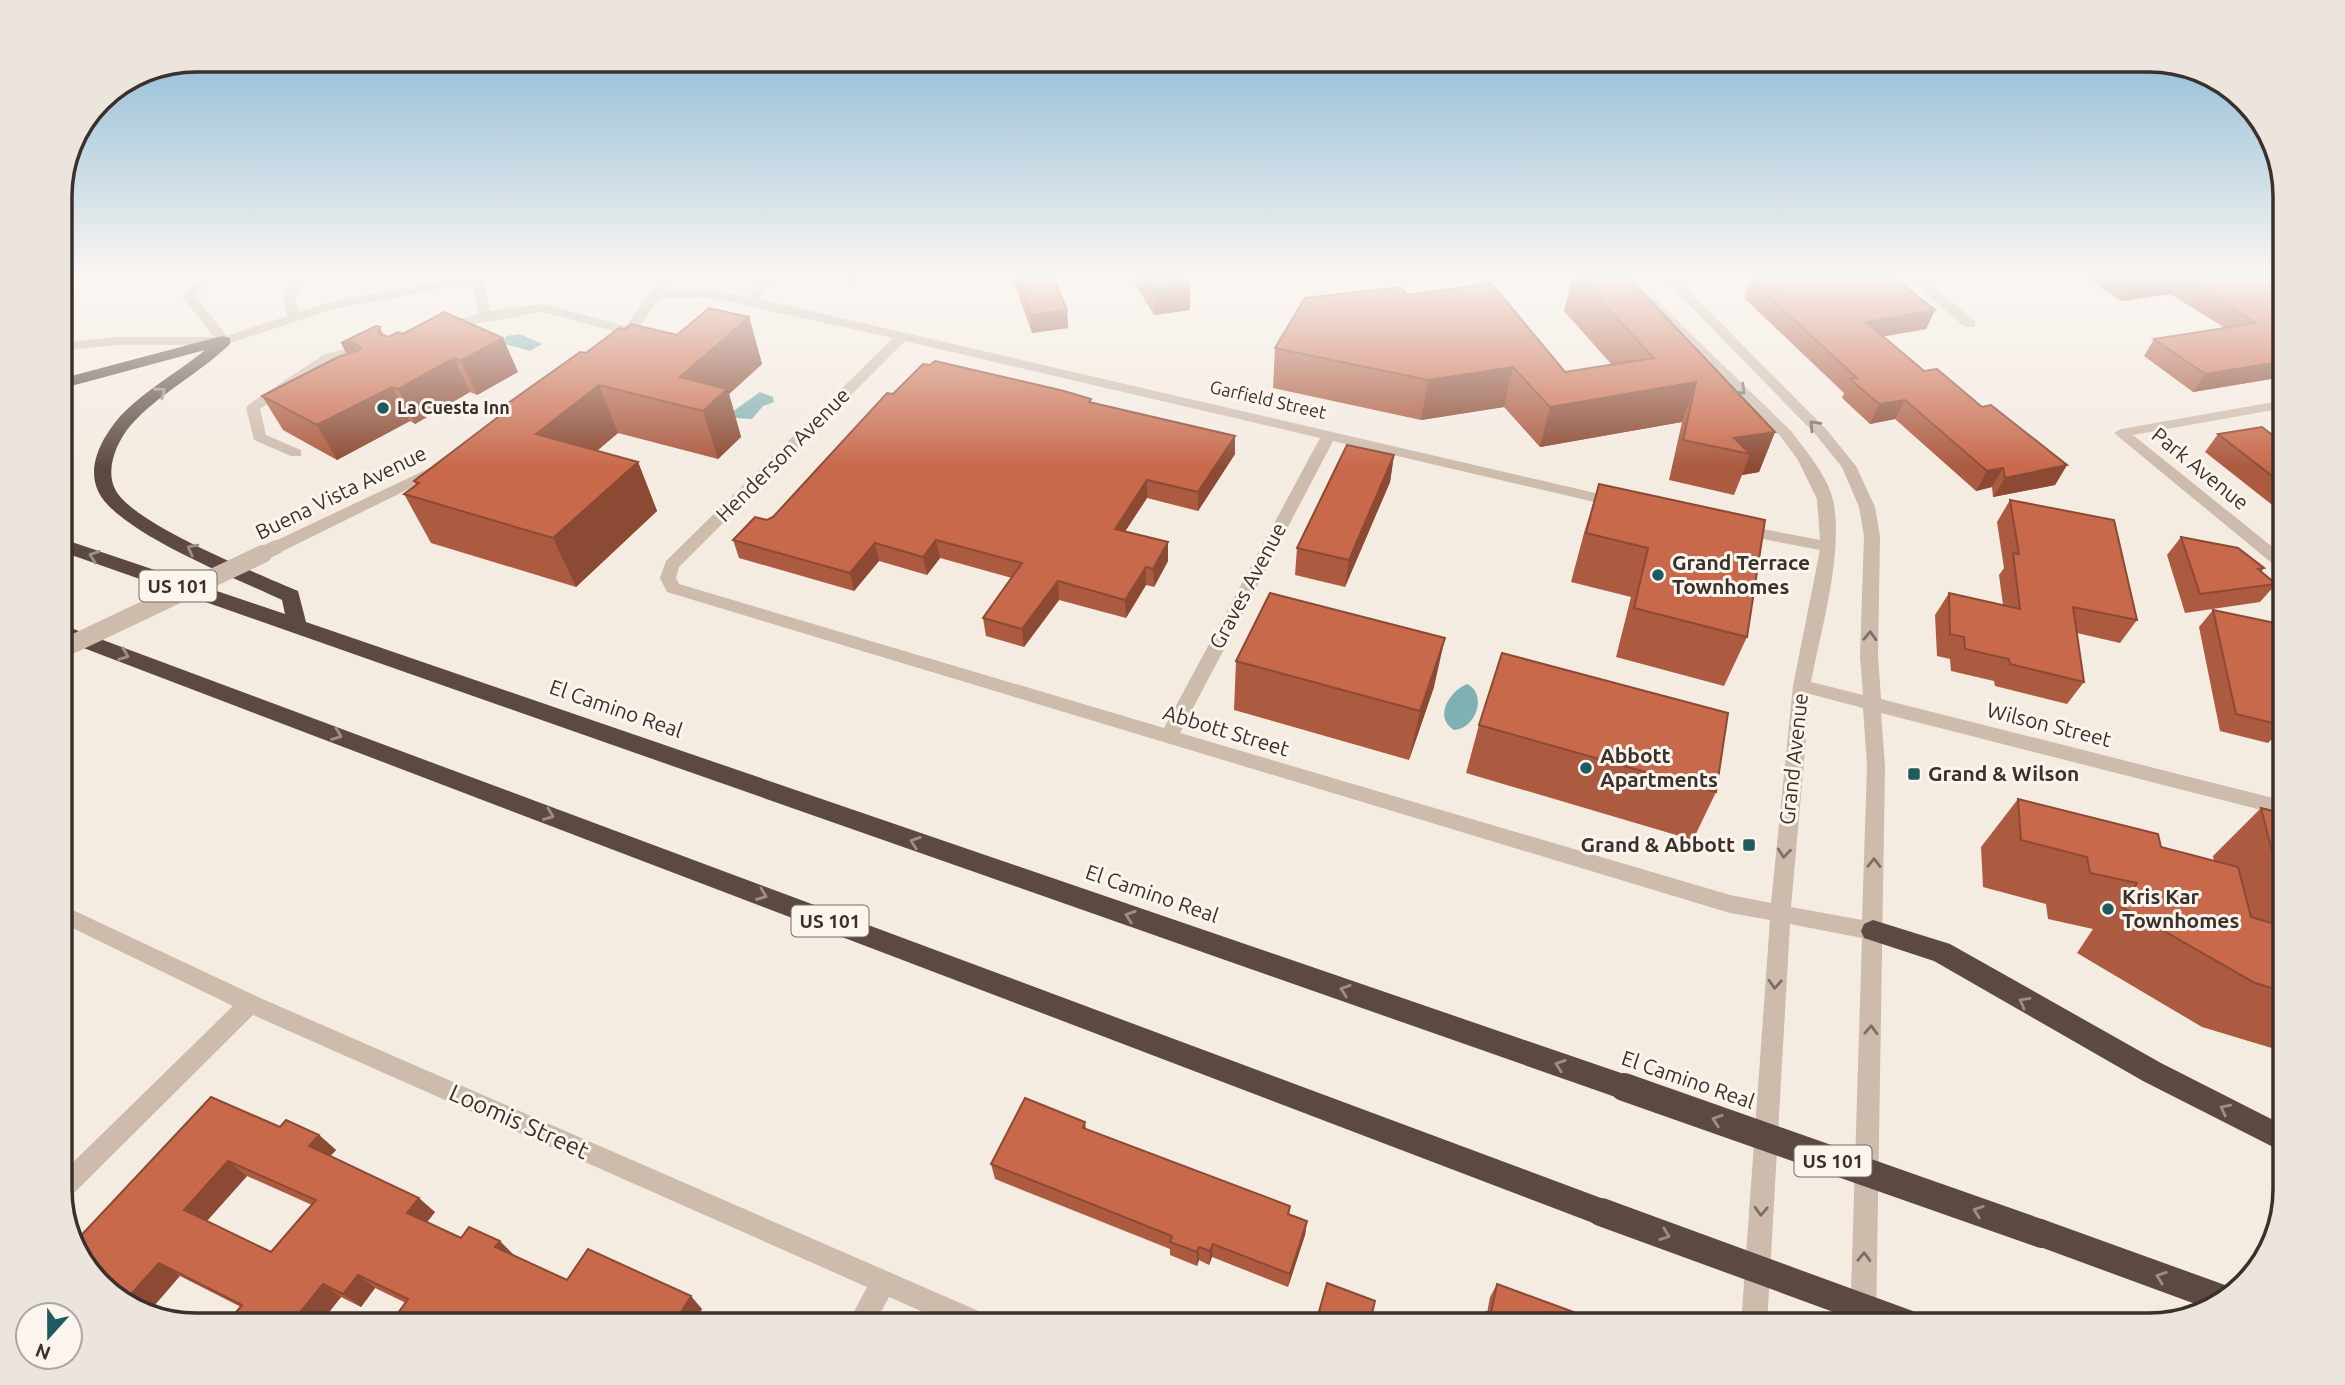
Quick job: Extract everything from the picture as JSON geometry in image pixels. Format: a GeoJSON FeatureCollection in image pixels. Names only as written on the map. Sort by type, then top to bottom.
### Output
{"type":"FeatureCollection","features":[{"type":"Feature","properties":{"kind":"highway"},"geometry":{"type":"LineString","coordinates":[[72,381],[225,341]]}},
{"type":"Feature","properties":{"kind":"highway"},"geometry":{"type":"LineString","coordinates":[[225,341],[201,364],[155,396],[125,422],[105,455],[103,481],[114,502],[141,522],[291,596],[297,628]]}},
{"type":"Feature","properties":{"kind":"highway","name":"El Camino Real"},"geometry":{"type":"LineString","coordinates":[[72,548],[1624,1087],[2213,1296]]}},
{"type":"Feature","properties":{"kind":"highway","name":"US 101"},"geometry":{"type":"LineString","coordinates":[[72,636],[1601,1212],[1877,1313]]}},
{"type":"Feature","properties":{"kind":"highway"},"geometry":{"type":"LineString","coordinates":[[1873,931],[1941,952],[2152,1072],[2273,1133]]}},
{"type":"Feature","properties":{"kind":"street"},"geometry":{"type":"LineString","coordinates":[[72,346],[116,341],[225,341],[232,339]]}},
{"type":"Feature","properties":{"kind":"street"},"geometry":{"type":"LineString","coordinates":[[612,349],[622,339]]}},
{"type":"Feature","properties":{"kind":"street","name":"Henderson Avenue"},"geometry":{"type":"LineString","coordinates":[[668,578],[672,565],[899,339]]}},
{"type":"Feature","properties":{"kind":"street","name":"Garfield Street"},"geometry":{"type":"LineString","coordinates":[[919,339],[1625,504]]}},
{"type":"Feature","properties":{"kind":"street","name":"Grand Avenue"},"geometry":{"type":"LineString","coordinates":[[1689,339],[1786,433],[1799,450],[1825,499],[1828,547],[1802,686],[1779,916],[1755,1313]]}},
{"type":"Feature","properties":{"kind":"street"},"geometry":{"type":"LineString","coordinates":[[1729,339],[1822,432],[1849,466],[1867,507],[1872,536],[1870,656],[1874,704],[1873,931],[1863,1313]]}},
{"type":"Feature","properties":{"kind":"street"},"geometry":{"type":"LineString","coordinates":[[296,453],[259,437],[253,408],[328,358],[380,344]]}},
{"type":"Feature","properties":{"kind":"street"},"geometry":{"type":"LineString","coordinates":[[306,372],[330,378]]}},
{"type":"Feature","properties":{"kind":"street","name":"Park Avenue"},"geometry":{"type":"LineString","coordinates":[[2273,406],[2121,433],[2273,555]]}},
{"type":"Feature","properties":{"kind":"street","name":"Graves Avenue"},"geometry":{"type":"LineString","coordinates":[[1168,738],[1329,434]]}},
{"type":"Feature","properties":{"kind":"street","name":"Buena Vista Avenue"},"geometry":{"type":"LineString","coordinates":[[72,644],[451,463]]}},
{"type":"Feature","properties":{"kind":"street"},"geometry":{"type":"LineString","coordinates":[[1728,527],[1828,547]]}},
{"type":"Feature","properties":{"kind":"street","name":"Abbott Street"},"geometry":{"type":"LineString","coordinates":[[668,578],[673,588],[1720,902],[1779,916],[1873,931]]}},
{"type":"Feature","properties":{"kind":"street","name":"Wilson Street"},"geometry":{"type":"LineString","coordinates":[[1802,686],[2273,806]]}},
{"type":"Feature","properties":{"kind":"street","name":"Loomis Street"},"geometry":{"type":"LineString","coordinates":[[72,919],[250,1004],[954,1313]]}},
{"type":"Feature","properties":{"kind":"street"},"geometry":{"type":"LineString","coordinates":[[72,1179],[250,1004]]}},
{"type":"Feature","properties":{"kind":"street"},"geometry":{"type":"LineString","coordinates":[[866,1313],[883,1282]]}},
{"type":"Feature","properties":{"kind":"water"},"geometry":{"type":"Polygon","coordinates":[[[505,339],[530,339],[542,344],[530,351],[502,343],[505,339]]]}},
{"type":"Feature","properties":{"kind":"water"},"geometry":{"type":"Polygon","coordinates":[[[760,392],[773,397],[774,402],[763,406],[752,419],[735,418],[732,412],[760,392]]]}},
{"type":"Feature","properties":{"kind":"water"},"geometry":{"type":"Polygon","coordinates":[[[1467,684],[1477,695],[1477,710],[1468,724],[1454,730],[1448,725],[1444,712],[1450,698],[1467,684]]]}},
{"type":"Feature","properties":{"kind":"building"},"geometry":{"type":"Polygon","coordinates":[[[350,339],[502,339],[461,361],[454,358],[398,389],[392,387],[317,425],[262,396],[361,347],[352,342],[341,343],[350,339]]]}},
{"type":"Feature","properties":{"kind":"building"},"geometry":{"type":"Polygon","coordinates":[[[605,339],[724,339],[680,377],[727,389],[703,411],[599,385],[536,434],[638,462],[553,538],[404,494],[419,483],[414,481],[510,408],[504,406],[580,352],[586,353],[605,339]]]}},
{"type":"Feature","properties":{"kind":"building"},"geometry":{"type":"Polygon","coordinates":[[[1281,339],[1537,339],[1565,372],[1654,358],[1636,339],[1686,339],[1775,432],[1734,438],[1750,454],[1683,440],[1696,382],[1550,407],[1513,367],[1428,380],[1275,348],[1281,339]]]}},
{"type":"Feature","properties":{"kind":"building"},"geometry":{"type":"Polygon","coordinates":[[[1814,339],[1886,339],[1924,371],[1937,369],[1982,407],[1991,405],[2067,465],[2005,478],[2003,468],[1987,471],[1905,400],[1879,404],[1850,379],[1857,378],[1814,339]]]}},
{"type":"Feature","properties":{"kind":"building"},"geometry":{"type":"Polygon","coordinates":[[[2154,339],[2273,339],[2273,363],[2205,374],[2154,339]]]}},
{"type":"Feature","properties":{"kind":"building"},"geometry":{"type":"Polygon","coordinates":[[[935,361],[1064,391],[1091,399],[1089,402],[1235,436],[1198,492],[1147,480],[1115,529],[1168,542],[1153,569],[1146,567],[1125,600],[1058,581],[1022,629],[983,618],[1022,563],[936,540],[923,557],[875,543],[850,573],[733,540],[755,517],[767,520],[773,517],[887,393],[893,394],[923,364],[930,365],[935,361]]]}},
{"type":"Feature","properties":{"kind":"building"},"geometry":{"type":"Polygon","coordinates":[[[2262,427],[2273,436],[2273,477],[2218,434],[2262,427]]]}},
{"type":"Feature","properties":{"kind":"building"},"geometry":{"type":"Polygon","coordinates":[[[1347,445],[1394,455],[1349,560],[1297,548],[1347,445]]]}},
{"type":"Feature","properties":{"kind":"building"},"geometry":{"type":"Polygon","coordinates":[[[1599,484],[1765,520],[1747,637],[1634,608],[1648,548],[1586,533],[1599,484]]]}},
{"type":"Feature","properties":{"kind":"building"},"geometry":{"type":"Polygon","coordinates":[[[2010,500],[2114,520],[2137,620],[2073,607],[2084,682],[2010,664],[2009,659],[1965,649],[1964,637],[1950,634],[1949,593],[2020,609],[2013,553],[2019,554],[2010,500]]]}},
{"type":"Feature","properties":{"kind":"building"},"geometry":{"type":"Polygon","coordinates":[[[2181,537],[2238,548],[2264,568],[2258,569],[2273,582],[2273,584],[2200,594],[2181,537]]]}},
{"type":"Feature","properties":{"kind":"building"},"geometry":{"type":"Polygon","coordinates":[[[1270,593],[1445,638],[1420,711],[1236,661],[1270,593]]]}},
{"type":"Feature","properties":{"kind":"building"},"geometry":{"type":"Polygon","coordinates":[[[2213,610],[2273,622],[2273,723],[2236,714],[2213,610]]]}},
{"type":"Feature","properties":{"kind":"building"},"geometry":{"type":"Polygon","coordinates":[[[1502,653],[1728,713],[1716,792],[1479,725],[1502,653]]]}},
{"type":"Feature","properties":{"kind":"building"},"geometry":{"type":"Polygon","coordinates":[[[2018,799],[2158,834],[2161,847],[2238,867],[2251,917],[2273,923],[2273,988],[2255,983],[2122,907],[2137,883],[2090,873],[2087,857],[2021,840],[2018,799]]]}},
{"type":"Feature","properties":{"kind":"building"},"geometry":{"type":"Polygon","coordinates":[[[2261,808],[2273,811],[2273,855],[2261,808]]]}},
{"type":"Feature","properties":{"kind":"building"},"geometry":{"type":"Polygon","coordinates":[[[211,1097],[280,1127],[286,1120],[319,1135],[309,1146],[419,1198],[407,1213],[461,1238],[469,1227],[500,1241],[495,1247],[567,1280],[588,1249],[691,1296],[681,1313],[398,1313],[408,1299],[358,1275],[343,1294],[323,1284],[300,1313],[236,1313],[242,1305],[159,1263],[131,1295],[103,1271],[81,1236],[211,1097]],[[228,1161],[184,1210],[271,1252],[316,1200],[228,1161]]]}},
{"type":"Feature","properties":{"kind":"building"},"geometry":{"type":"Polygon","coordinates":[[[1025,1098],[1085,1122],[1083,1128],[1290,1206],[1288,1214],[1307,1221],[1290,1274],[1213,1244],[1210,1251],[1199,1247],[1197,1252],[1170,1242],[1172,1236],[991,1164],[1025,1098]]]}},
{"type":"Feature","properties":{"kind":"building"},"geometry":{"type":"Polygon","coordinates":[[[1327,1283],[1375,1301],[1372,1313],[1319,1313],[1327,1283]]]}},
{"type":"Feature","properties":{"kind":"building"},"geometry":{"type":"Polygon","coordinates":[[[1497,1284],[1576,1313],[1491,1313],[1497,1284]]]}},
{"type":"Feature","properties":{"kind":"place","name":"La Cuesta Inn"},"geometry":{"type":"Point","coordinates":[383,408]}},
{"type":"Feature","properties":{"kind":"place","name":"Grand Terrace Townhomes"},"geometry":{"type":"Point","coordinates":[1658,575]}},
{"type":"Feature","properties":{"kind":"place","name":"Abbott Apartments"},"geometry":{"type":"Point","coordinates":[1586,768]}},
{"type":"Feature","properties":{"kind":"place","name":"Grand & Wilson"},"geometry":{"type":"Point","coordinates":[1914,774]}},
{"type":"Feature","properties":{"kind":"place","name":"Grand & Abbott"},"geometry":{"type":"Point","coordinates":[1749,845]}},
{"type":"Feature","properties":{"kind":"place","name":"Kris Kar Townhomes"},"geometry":{"type":"Point","coordinates":[2108,909]}}]}
